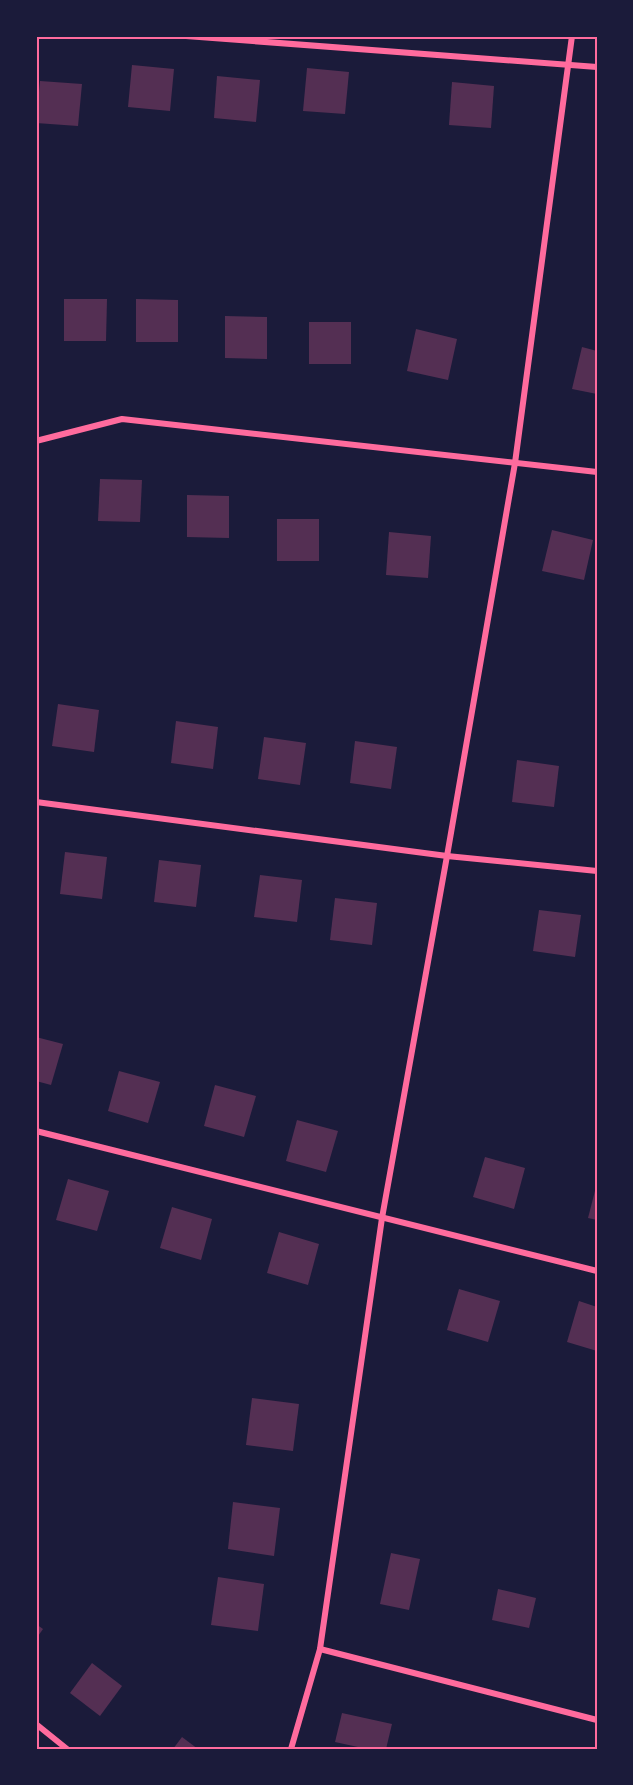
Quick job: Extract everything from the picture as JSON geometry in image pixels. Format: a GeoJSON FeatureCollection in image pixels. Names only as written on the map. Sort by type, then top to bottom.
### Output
{"type":"FeatureCollection","features":[{"type":"Feature","properties":{"kind":"street"},"geometry":{"type":"LineString","coordinates":[[186,36],[597,67]]}},
{"type":"Feature","properties":{"kind":"street"},"geometry":{"type":"LineString","coordinates":[[291,1749],[320,1648],[382,1218],[515,463],[572,36]]}},
{"type":"Feature","properties":{"kind":"street"},"geometry":{"type":"LineString","coordinates":[[36,441],[122,419],[597,472]]}},
{"type":"Feature","properties":{"kind":"street"},"geometry":{"type":"LineString","coordinates":[[36,802],[447,856],[597,871]]}},
{"type":"Feature","properties":{"kind":"street"},"geometry":{"type":"LineString","coordinates":[[36,1131],[597,1271]]}},
{"type":"Feature","properties":{"kind":"street"},"geometry":{"type":"LineString","coordinates":[[320,1648],[597,1720]]}},
{"type":"Feature","properties":{"kind":"street"},"geometry":{"type":"LineString","coordinates":[[36,1724],[67,1749]]}},
{"type":"Feature","properties":{"kind":"building"},"geometry":{"type":"Polygon","coordinates":[[[132,65],[174,69],[170,111],[128,107],[132,65]]]}},
{"type":"Feature","properties":{"kind":"building"},"geometry":{"type":"Polygon","coordinates":[[[307,68],[349,72],[345,114],[303,111],[307,68]]]}},
{"type":"Feature","properties":{"kind":"building"},"geometry":{"type":"Polygon","coordinates":[[[217,76],[260,80],[256,122],[214,118],[217,76]]]}},
{"type":"Feature","properties":{"kind":"building"},"geometry":{"type":"Polygon","coordinates":[[[40,81],[82,84],[78,126],[36,123],[40,81]]]}},
{"type":"Feature","properties":{"kind":"building"},"geometry":{"type":"Polygon","coordinates":[[[452,82],[494,86],[491,128],[449,125],[452,82]]]}},
{"type":"Feature","properties":{"kind":"building"},"geometry":{"type":"Polygon","coordinates":[[[64,299],[107,299],[106,341],[64,341],[64,299]]]}},
{"type":"Feature","properties":{"kind":"building"},"geometry":{"type":"Polygon","coordinates":[[[136,299],[178,300],[178,342],[136,342],[136,299]]]}},
{"type":"Feature","properties":{"kind":"building"},"geometry":{"type":"Polygon","coordinates":[[[225,316],[267,317],[267,359],[225,358],[225,316]]]}},
{"type":"Feature","properties":{"kind":"building"},"geometry":{"type":"Polygon","coordinates":[[[309,322],[351,322],[351,364],[309,364],[309,322]]]}},
{"type":"Feature","properties":{"kind":"building"},"geometry":{"type":"Polygon","coordinates":[[[416,329],[457,339],[448,380],[407,371],[416,329]]]}},
{"type":"Feature","properties":{"kind":"building"},"geometry":{"type":"Polygon","coordinates":[[[582,347],[597,351],[597,394],[572,389],[582,347]]]}},
{"type":"Feature","properties":{"kind":"building"},"geometry":{"type":"Polygon","coordinates":[[[100,479],[142,480],[140,522],[98,521],[100,479]]]}},
{"type":"Feature","properties":{"kind":"building"},"geometry":{"type":"Polygon","coordinates":[[[187,495],[229,496],[229,538],[187,537],[187,495]]]}},
{"type":"Feature","properties":{"kind":"building"},"geometry":{"type":"Polygon","coordinates":[[[36,505],[39,505],[37,521],[36,521],[36,505]]]}},
{"type":"Feature","properties":{"kind":"building"},"geometry":{"type":"Polygon","coordinates":[[[277,519],[319,519],[319,561],[277,561],[277,519]]]}},
{"type":"Feature","properties":{"kind":"building"},"geometry":{"type":"Polygon","coordinates":[[[552,530],[593,540],[584,580],[542,571],[552,530]]]}},
{"type":"Feature","properties":{"kind":"building"},"geometry":{"type":"Polygon","coordinates":[[[389,532],[431,536],[428,578],[386,575],[389,532]]]}},
{"type":"Feature","properties":{"kind":"building"},"geometry":{"type":"Polygon","coordinates":[[[58,704],[99,710],[94,752],[52,746],[58,704]]]}},
{"type":"Feature","properties":{"kind":"building"},"geometry":{"type":"Polygon","coordinates":[[[176,721],[218,727],[213,769],[171,763],[176,721]]]}},
{"type":"Feature","properties":{"kind":"building"},"geometry":{"type":"Polygon","coordinates":[[[264,737],[306,743],[300,785],[258,779],[264,737]]]}},
{"type":"Feature","properties":{"kind":"building"},"geometry":{"type":"Polygon","coordinates":[[[355,741],[397,747],[391,789],[350,783],[355,741]]]}},
{"type":"Feature","properties":{"kind":"building"},"geometry":{"type":"Polygon","coordinates":[[[517,760],[559,766],[554,807],[512,802],[517,760]]]}},
{"type":"Feature","properties":{"kind":"building"},"geometry":{"type":"Polygon","coordinates":[[[65,852],[107,857],[102,899],[60,894],[65,852]]]}},
{"type":"Feature","properties":{"kind":"building"},"geometry":{"type":"Polygon","coordinates":[[[159,860],[201,865],[196,907],[154,902],[159,860]]]}},
{"type":"Feature","properties":{"kind":"building"},"geometry":{"type":"Polygon","coordinates":[[[260,875],[302,880],[297,922],[254,917],[260,875]]]}},
{"type":"Feature","properties":{"kind":"building"},"geometry":{"type":"Polygon","coordinates":[[[335,898],[377,903],[372,945],[330,940],[335,898]]]}},
{"type":"Feature","properties":{"kind":"building"},"geometry":{"type":"Polygon","coordinates":[[[539,910],[581,915],[575,957],[533,951],[539,910]]]}},
{"type":"Feature","properties":{"kind":"building"},"geometry":{"type":"Polygon","coordinates":[[[36,1037],[63,1044],[51,1085],[36,1081],[36,1037]]]}},
{"type":"Feature","properties":{"kind":"building"},"geometry":{"type":"Polygon","coordinates":[[[119,1071],[160,1082],[148,1123],[108,1111],[119,1071]]]}},
{"type":"Feature","properties":{"kind":"building"},"geometry":{"type":"Polygon","coordinates":[[[215,1085],[256,1096],[244,1137],[204,1126],[215,1085]]]}},
{"type":"Feature","properties":{"kind":"building"},"geometry":{"type":"Polygon","coordinates":[[[297,1120],[338,1131],[326,1172],[286,1161],[297,1120]]]}},
{"type":"Feature","properties":{"kind":"building"},"geometry":{"type":"Polygon","coordinates":[[[485,1157],[525,1168],[514,1209],[473,1197],[485,1157]]]}},
{"type":"Feature","properties":{"kind":"building"},"geometry":{"type":"Polygon","coordinates":[[[68,1179],[109,1191],[97,1231],[56,1220],[68,1179]]]}},
{"type":"Feature","properties":{"kind":"building"},"geometry":{"type":"Polygon","coordinates":[[[597,1188],[597,1220],[588,1218],[597,1188]]]}},
{"type":"Feature","properties":{"kind":"building"},"geometry":{"type":"Polygon","coordinates":[[[172,1207],[212,1219],[201,1260],[160,1248],[172,1207]]]}},
{"type":"Feature","properties":{"kind":"building"},"geometry":{"type":"Polygon","coordinates":[[[279,1232],[319,1244],[308,1285],[267,1273],[279,1232]]]}},
{"type":"Feature","properties":{"kind":"building"},"geometry":{"type":"Polygon","coordinates":[[[459,1289],[500,1301],[488,1342],[447,1330],[459,1289]]]}},
{"type":"Feature","properties":{"kind":"building"},"geometry":{"type":"Polygon","coordinates":[[[579,1301],[597,1307],[597,1351],[567,1342],[579,1301]]]}},
{"type":"Feature","properties":{"kind":"building"},"geometry":{"type":"Polygon","coordinates":[[[252,1398],[299,1404],[293,1451],[246,1445],[252,1398]]]}},
{"type":"Feature","properties":{"kind":"building"},"geometry":{"type":"Polygon","coordinates":[[[233,1502],[280,1508],[274,1556],[228,1549],[233,1502]]]}},
{"type":"Feature","properties":{"kind":"building"},"geometry":{"type":"Polygon","coordinates":[[[391,1553],[420,1559],[409,1610],[380,1604],[391,1553]]]}},
{"type":"Feature","properties":{"kind":"building"},"geometry":{"type":"Polygon","coordinates":[[[218,1577],[264,1584],[258,1631],[211,1625],[218,1577]]]}},
{"type":"Feature","properties":{"kind":"building"},"geometry":{"type":"Polygon","coordinates":[[[498,1589],[536,1598],[529,1628],[492,1620],[498,1589]]]}},
{"type":"Feature","properties":{"kind":"building"},"geometry":{"type":"Polygon","coordinates":[[[36,1624],[43,1629],[36,1639],[36,1624]]]}},
{"type":"Feature","properties":{"kind":"building"},"geometry":{"type":"Polygon","coordinates":[[[92,1663],[122,1686],[100,1716],[70,1693],[92,1663]]]}},
{"type":"Feature","properties":{"kind":"building"},"geometry":{"type":"Polygon","coordinates":[[[342,1713],[392,1724],[386,1749],[367,1749],[335,1742],[342,1713]]]}},
{"type":"Feature","properties":{"kind":"building"},"geometry":{"type":"Polygon","coordinates":[[[182,1737],[198,1749],[173,1749],[182,1737]]]}}]}
